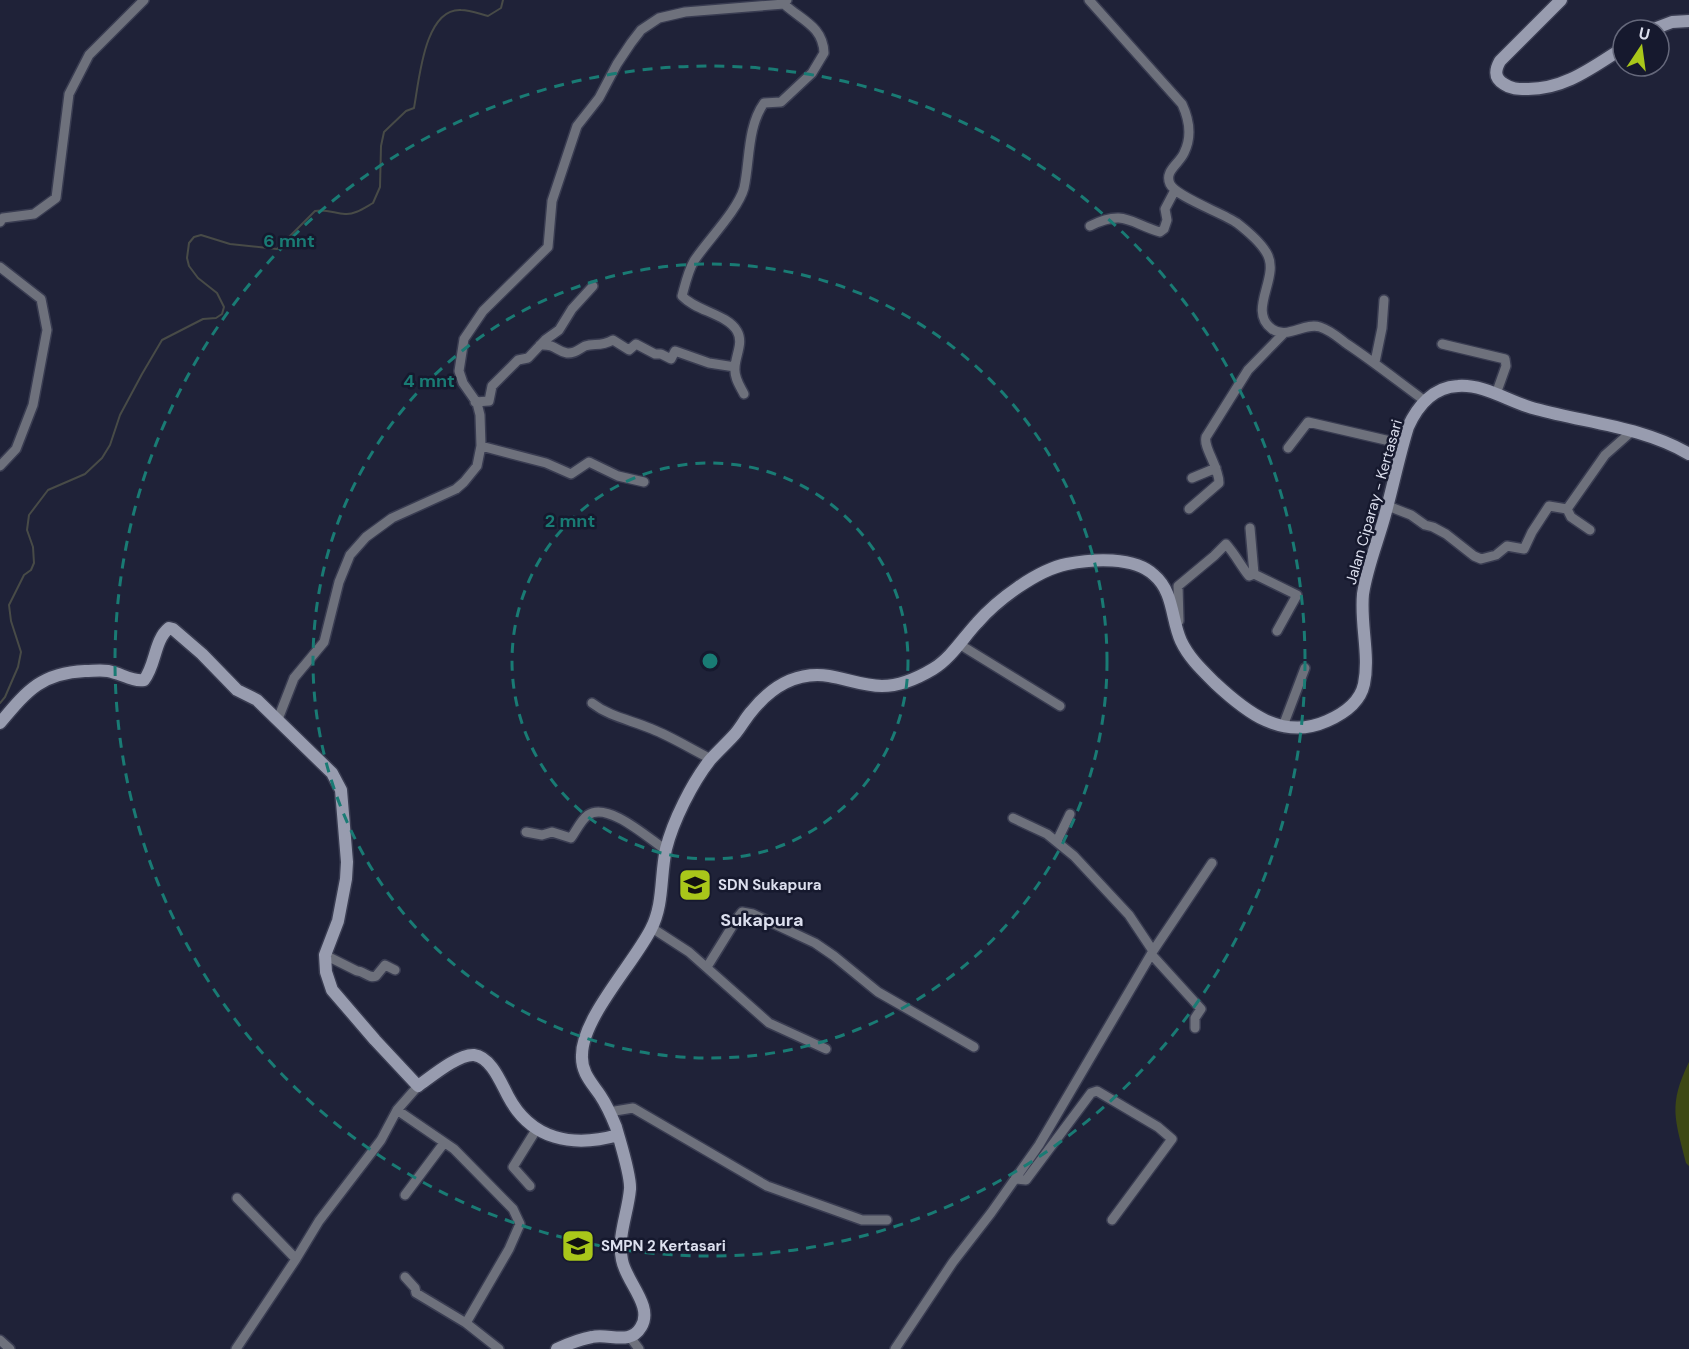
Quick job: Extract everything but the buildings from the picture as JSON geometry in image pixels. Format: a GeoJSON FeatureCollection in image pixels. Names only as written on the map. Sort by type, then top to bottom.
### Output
{"type":"FeatureCollection","features":[{"type":"Feature","properties":{"kind":"main road"},"geometry":{"type":"LineString","coordinates":[[1561,0],[1500,61],[1496,68],[1496,76],[1500,81],[1515,89],[1556,87],[1611,56]]}},
{"type":"Feature","properties":{"kind":"main road"},"geometry":{"type":"LineString","coordinates":[[1671,22],[1689,21]]}},
{"type":"Feature","properties":{"kind":"main road"},"geometry":{"type":"LineString","coordinates":[[1425,401],[1442,389],[1457,386],[1474,387],[1516,404],[1631,432],[1668,444],[1689,454]]}},
{"type":"Feature","properties":{"kind":"main road","name":"Jalan Ciparay - Kertasari"},"geometry":{"type":"LineString","coordinates":[[628,1341],[642,1326],[645,1309],[629,1281],[622,1259],[621,1239],[630,1177],[609,1113],[582,1065],[581,1049],[597,1013],[652,928],[660,900],[666,850],[695,783],[711,759],[738,731],[752,711],[784,682],[811,675],[825,675],[870,685],[902,683],[930,671],[941,663],[980,618],[1018,588],[1045,572],[1063,565],[1083,562],[1132,564],[1150,572],[1164,586],[1171,602],[1182,645],[1192,659],[1242,708],[1258,717],[1283,726],[1313,726],[1329,720],[1352,706],[1362,691],[1365,662],[1364,590],[1403,444],[1412,419],[1425,401]]}},
{"type":"Feature","properties":{"kind":"main road"},"geometry":{"type":"LineString","coordinates":[[0,723],[33,687],[49,677],[67,672],[102,670],[138,681],[144,680],[150,671],[163,633],[169,628],[173,629],[202,654],[237,690],[257,700],[278,719],[332,773],[341,790],[347,862],[346,879],[338,921],[326,955],[326,972],[332,990],[375,1040],[418,1086],[453,1062],[473,1055],[483,1059],[504,1086],[513,1105],[537,1130],[551,1136],[579,1141],[593,1141],[618,1135]]}},
{"type":"Feature","properties":{"kind":"main road"},"geometry":{"type":"LineString","coordinates":[[558,1349],[590,1337],[628,1341]]}},
{"type":"Feature","properties":{"kind":"street"},"geometry":{"type":"LineString","coordinates":[[0,222],[3,218],[34,214],[56,198],[69,94],[89,56],[144,0]]}},
{"type":"Feature","properties":{"kind":"street"},"geometry":{"type":"LineString","coordinates":[[1089,0],[1182,104],[1188,117],[1188,139],[1185,152],[1170,171],[1168,177],[1171,186],[1237,223],[1266,251],[1270,267],[1263,319],[1274,331],[1284,333]]}},
{"type":"Feature","properties":{"kind":"street"},"geometry":{"type":"LineString","coordinates":[[278,719],[294,678],[324,642],[339,582],[350,555],[366,537],[392,518],[445,495],[464,482],[477,466],[481,446],[480,415],[459,371],[464,339],[483,311],[548,247],[552,201],[577,126],[599,98],[630,43],[641,30],[659,18],[685,12],[785,2],[794,14],[806,20],[821,36],[824,53],[812,73],[782,102],[764,103],[759,109],[741,194],[734,208],[694,262],[682,296],[689,304],[730,324],[737,331],[740,338],[735,367],[738,384],[744,394]]}},
{"type":"Feature","properties":{"kind":"street"},"geometry":{"type":"LineString","coordinates":[[1090,226],[1101,220],[1119,217],[1160,232],[1164,229],[1167,220],[1165,209],[1175,190]]}},
{"type":"Feature","properties":{"kind":"street"},"geometry":{"type":"LineString","coordinates":[[0,267],[41,299],[47,330],[33,405],[16,449],[0,466]]}},
{"type":"Feature","properties":{"kind":"street"},"geometry":{"type":"LineString","coordinates":[[475,402],[489,401],[492,386],[518,360],[528,358],[559,330],[572,309],[593,285]]}},
{"type":"Feature","properties":{"kind":"street"},"geometry":{"type":"LineString","coordinates":[[1375,362],[1382,328],[1384,300]]}},
{"type":"Feature","properties":{"kind":"street"},"geometry":{"type":"LineString","coordinates":[[1189,508],[1219,483],[1212,456],[1205,447],[1206,437],[1248,370],[1284,333],[1307,325],[1326,329],[1375,362],[1425,401]]}},
{"type":"Feature","properties":{"kind":"street"},"geometry":{"type":"LineString","coordinates":[[540,345],[550,345],[567,353],[577,352],[586,346],[603,346],[613,340],[629,350],[636,344],[670,359],[675,351],[709,363],[735,367]]}},
{"type":"Feature","properties":{"kind":"street"},"geometry":{"type":"LineString","coordinates":[[1442,344],[1506,359],[1506,366],[1496,394]]}},
{"type":"Feature","properties":{"kind":"street"},"geometry":{"type":"LineString","coordinates":[[1288,448],[1308,422],[1403,444]]}},
{"type":"Feature","properties":{"kind":"street"},"geometry":{"type":"LineString","coordinates":[[1567,509],[1605,455],[1631,432]]}},
{"type":"Feature","properties":{"kind":"street"},"geometry":{"type":"LineString","coordinates":[[481,446],[546,463],[572,474],[589,462],[618,476],[644,482]]}},
{"type":"Feature","properties":{"kind":"street"},"geometry":{"type":"LineString","coordinates":[[1192,478],[1216,468]]}},
{"type":"Feature","properties":{"kind":"street"},"geometry":{"type":"LineString","coordinates":[[1388,506],[1411,515],[1421,524],[1442,532],[1481,559],[1496,555],[1507,546],[1524,549],[1549,506],[1567,509]]}},
{"type":"Feature","properties":{"kind":"street"},"geometry":{"type":"LineString","coordinates":[[1567,509],[1570,517],[1590,530]]}},
{"type":"Feature","properties":{"kind":"street"},"geometry":{"type":"LineString","coordinates":[[1250,528],[1254,574]]}},
{"type":"Feature","properties":{"kind":"street"},"geometry":{"type":"LineString","coordinates":[[1177,629],[1179,623],[1178,586],[1226,544],[1237,556],[1246,574],[1249,576],[1254,574],[1297,595],[1277,631]]}},
{"type":"Feature","properties":{"kind":"street"},"geometry":{"type":"LineString","coordinates":[[959,644],[1060,706]]}},
{"type":"Feature","properties":{"kind":"street"},"geometry":{"type":"LineString","coordinates":[[1283,726],[1305,668]]}},
{"type":"Feature","properties":{"kind":"street"},"geometry":{"type":"LineString","coordinates":[[592,703],[612,716],[655,730],[711,759]]}},
{"type":"Feature","properties":{"kind":"street"},"geometry":{"type":"LineString","coordinates":[[526,832],[542,836],[552,832],[571,838],[586,816],[594,812],[605,812],[666,850]]}},
{"type":"Feature","properties":{"kind":"street"},"geometry":{"type":"LineString","coordinates":[[1057,841],[1070,814]]}},
{"type":"Feature","properties":{"kind":"street"},"geometry":{"type":"LineString","coordinates":[[1013,818],[1057,841],[1129,915],[1152,952],[1201,1009],[1195,1018],[1195,1028]]}},
{"type":"Feature","properties":{"kind":"street"},"geometry":{"type":"LineString","coordinates":[[895,1349],[953,1262],[1039,1145],[1152,952],[1212,863]]}},
{"type":"Feature","properties":{"kind":"street"},"geometry":{"type":"LineString","coordinates":[[707,967],[742,912],[753,914],[815,943],[878,992],[974,1047]]}},
{"type":"Feature","properties":{"kind":"street"},"geometry":{"type":"LineString","coordinates":[[652,928],[689,952],[769,1023],[826,1049]]}},
{"type":"Feature","properties":{"kind":"street"},"geometry":{"type":"LineString","coordinates":[[326,955],[371,977],[376,976],[386,965],[395,970]]}},
{"type":"Feature","properties":{"kind":"street"},"geometry":{"type":"LineString","coordinates":[[236,1349],[319,1221],[381,1140],[397,1110],[418,1086]]}},
{"type":"Feature","properties":{"kind":"street"},"geometry":{"type":"LineString","coordinates":[[1015,1179],[1026,1180],[1091,1093],[1097,1091],[1158,1127],[1172,1139],[1112,1220]]}},
{"type":"Feature","properties":{"kind":"street"},"geometry":{"type":"LineString","coordinates":[[609,1113],[633,1108],[639,1110],[767,1186],[862,1220],[887,1220]]}},
{"type":"Feature","properties":{"kind":"street"},"geometry":{"type":"LineString","coordinates":[[397,1110],[454,1149],[513,1209],[520,1224],[505,1257],[466,1323]]}},
{"type":"Feature","properties":{"kind":"street"},"geometry":{"type":"LineString","coordinates":[[530,1186],[513,1167],[537,1130]]}},
{"type":"Feature","properties":{"kind":"street"},"geometry":{"type":"LineString","coordinates":[[405,1195],[444,1143]]}},
{"type":"Feature","properties":{"kind":"street"},"geometry":{"type":"LineString","coordinates":[[237,1198],[296,1259]]}},
{"type":"Feature","properties":{"kind":"street"},"geometry":{"type":"LineString","coordinates":[[405,1277],[416,1293],[466,1323],[499,1349]]}},
{"type":"Feature","properties":{"kind":"street"},"geometry":{"type":"LineString","coordinates":[[0,1340],[9,1349]]}},
{"type":"Feature","properties":{"kind":"street"},"geometry":{"type":"LineString","coordinates":[[628,1341],[639,1349]]}},
{"type":"Feature","properties":{"kind":"green space"},"geometry":{"type":"Polygon","coordinates":[[[1689,1062],[1689,1166],[1686,1163],[1677,1123],[1676,1101],[1682,1077],[1689,1062]]]}},
{"type":"Feature","properties":{"kind":"waterway"},"geometry":{"type":"LineString","coordinates":[[0,703],[18,667],[21,652],[11,621],[9,605],[24,575],[31,570],[34,563],[33,547],[27,530],[29,515],[48,490],[85,474],[102,458],[110,445],[120,415],[162,340],[203,319],[216,318],[222,314],[224,307],[217,293],[198,278],[189,266],[187,258],[189,243],[194,237],[201,235],[230,244],[277,249],[315,211],[348,214],[373,203],[380,187],[381,146],[384,132],[406,111],[414,108],[421,65],[431,33],[439,21],[449,13],[461,10],[488,16],[501,8],[503,0]]}},
{"type":"Feature","properties":{"kind":"place","name":"SDN Sukapura"},"geometry":{"type":"Point","coordinates":[695,885]}},
{"type":"Feature","properties":{"kind":"place","name":"SMPN 2 Kertasari"},"geometry":{"type":"Point","coordinates":[578,1246]}},
{"type":"Feature","properties":{"kind":"district","name":"Sukapura"},"geometry":{"type":"Point","coordinates":[762,920]}}]}
